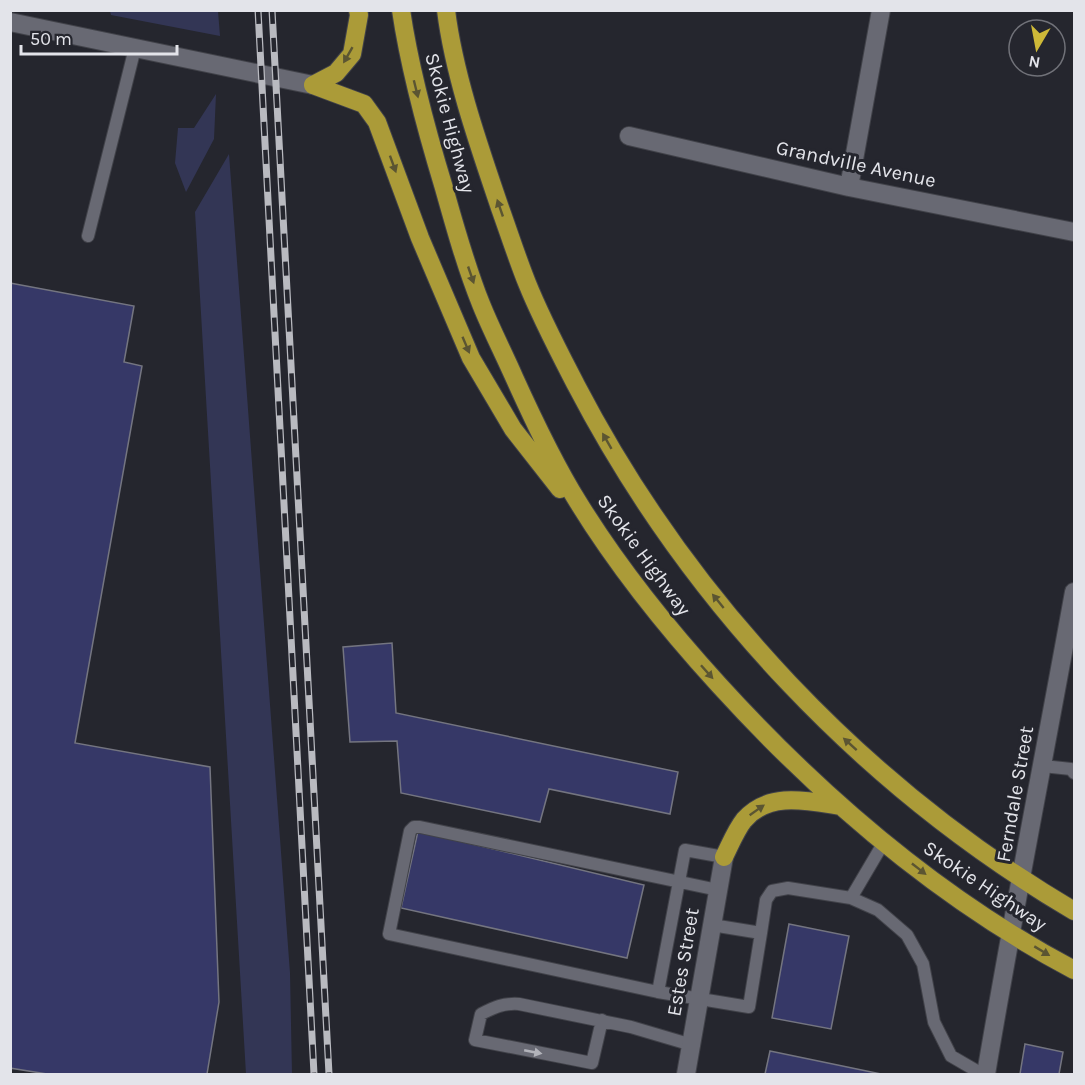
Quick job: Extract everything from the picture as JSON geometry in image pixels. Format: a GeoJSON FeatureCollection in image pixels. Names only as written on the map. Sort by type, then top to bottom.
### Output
{"type":"FeatureCollection","features":[{"type":"Feature","properties":{"kind":"highway"},"geometry":{"type":"LineString","coordinates":[[313,85],[336,73],[352,54],[358,10]]}},
{"type":"Feature","properties":{"kind":"highway"},"geometry":{"type":"LineString","coordinates":[[394,10],[408,56]]}},
{"type":"Feature","properties":{"kind":"highway","name":"Skokie Highway"},"geometry":{"type":"LineString","coordinates":[[401,10],[408,56],[422,114],[459,241],[481,303],[549,449],[578,502],[630,578],[684,646],[755,724],[841,806],[940,885],[1010,932],[1074,970]]}},
{"type":"Feature","properties":{"kind":"highway","name":"Skokie Highway"},"geometry":{"type":"LineString","coordinates":[[446,10],[467,104],[488,174],[527,283],[588,408],[623,468],[661,526],[746,636],[842,736],[894,783],[956,833],[1022,880],[1074,911]]}},
{"type":"Feature","properties":{"kind":"highway"},"geometry":{"type":"LineString","coordinates":[[313,85],[364,104],[377,122],[420,238],[471,358],[513,429],[630,578]]}},
{"type":"Feature","properties":{"kind":"highway"},"geometry":{"type":"LineString","coordinates":[[724,857],[744,820],[767,803],[798,799],[841,806]]}},
{"type":"Feature","properties":{"kind":"street"},"geometry":{"type":"LineString","coordinates":[[849,187],[881,10]]}},
{"type":"Feature","properties":{"kind":"street"},"geometry":{"type":"LineString","coordinates":[[10,22],[313,85]]}},
{"type":"Feature","properties":{"kind":"street","name":"Grandville Avenue"},"geometry":{"type":"LineString","coordinates":[[629,136],[849,187],[1074,232]]}},
{"type":"Feature","properties":{"kind":"street","name":"Ferndale Street"},"geometry":{"type":"LineString","coordinates":[[984,1074],[1074,592]]}},
{"type":"Feature","properties":{"kind":"street","name":"Estes Street"},"geometry":{"type":"LineString","coordinates":[[686,1074],[724,857]]}},
{"type":"Feature","properties":{"kind":"lane"},"geometry":{"type":"LineString","coordinates":[[88,236],[135,48]]}},
{"type":"Feature","properties":{"kind":"lane"},"geometry":{"type":"LineString","coordinates":[[1043,766],[1071,769],[1074,773]]}},
{"type":"Feature","properties":{"kind":"lane"},"geometry":{"type":"LineString","coordinates":[[718,890],[414,827],[409,833],[389,934],[658,992],[749,1007],[766,900],[772,891],[788,888],[850,898],[878,910],[907,935],[923,964],[934,1022],[951,1056],[984,1074]]}},
{"type":"Feature","properties":{"kind":"lane"},"geometry":{"type":"LineString","coordinates":[[850,898],[884,842]]}},
{"type":"Feature","properties":{"kind":"lane"},"geometry":{"type":"LineString","coordinates":[[658,992],[685,850],[724,857]]}},
{"type":"Feature","properties":{"kind":"lane"},"geometry":{"type":"LineString","coordinates":[[712,925],[760,933]]}},
{"type":"Feature","properties":{"kind":"lane"},"geometry":{"type":"LineString","coordinates":[[602,1020],[592,1063],[476,1040],[481,1014],[501,1004],[519,1004],[602,1020],[692,1045]]}},
{"type":"Feature","properties":{"kind":"shaded area"},"geometry":{"type":"Polygon","coordinates":[[[110,11],[218,11],[220,36],[111,15],[110,11]]]}},
{"type":"Feature","properties":{"kind":"shaded area"},"geometry":{"type":"Polygon","coordinates":[[[216,94],[214,139],[186,192],[175,163],[178,128],[194,128],[216,94]]]}},
{"type":"Feature","properties":{"kind":"shaded area"},"geometry":{"type":"Polygon","coordinates":[[[229,154],[290,973],[292,1074],[246,1074],[195,212],[229,154]]]}},
{"type":"Feature","properties":{"kind":"building"},"geometry":{"type":"Polygon","coordinates":[[[10,283],[134,306],[124,362],[142,366],[75,743],[210,767],[219,1002],[207,1074],[47,1074],[10,1068],[10,283]]]}},
{"type":"Feature","properties":{"kind":"building"},"geometry":{"type":"Polygon","coordinates":[[[392,643],[396,713],[678,772],[670,814],[549,789],[540,822],[401,793],[397,741],[350,742],[343,647],[392,643]]]}},
{"type":"Feature","properties":{"kind":"building"},"geometry":{"type":"Polygon","coordinates":[[[418,831],[644,885],[627,958],[401,908],[418,831]]]}},
{"type":"Feature","properties":{"kind":"building"},"geometry":{"type":"Polygon","coordinates":[[[789,924],[849,936],[831,1029],[772,1018],[789,924]]]}},
{"type":"Feature","properties":{"kind":"building"},"geometry":{"type":"Polygon","coordinates":[[[1025,1044],[1063,1052],[1059,1074],[1020,1074],[1025,1044]]]}},
{"type":"Feature","properties":{"kind":"building"},"geometry":{"type":"Polygon","coordinates":[[[770,1051],[881,1074],[765,1074],[770,1051]]]}},
{"type":"Feature","properties":{"kind":"railway"},"geometry":{"type":"LineString","coordinates":[[258,10],[314,1074]]}},
{"type":"Feature","properties":{"kind":"railway"},"geometry":{"type":"LineString","coordinates":[[272,10],[329,1074]]}}]}
